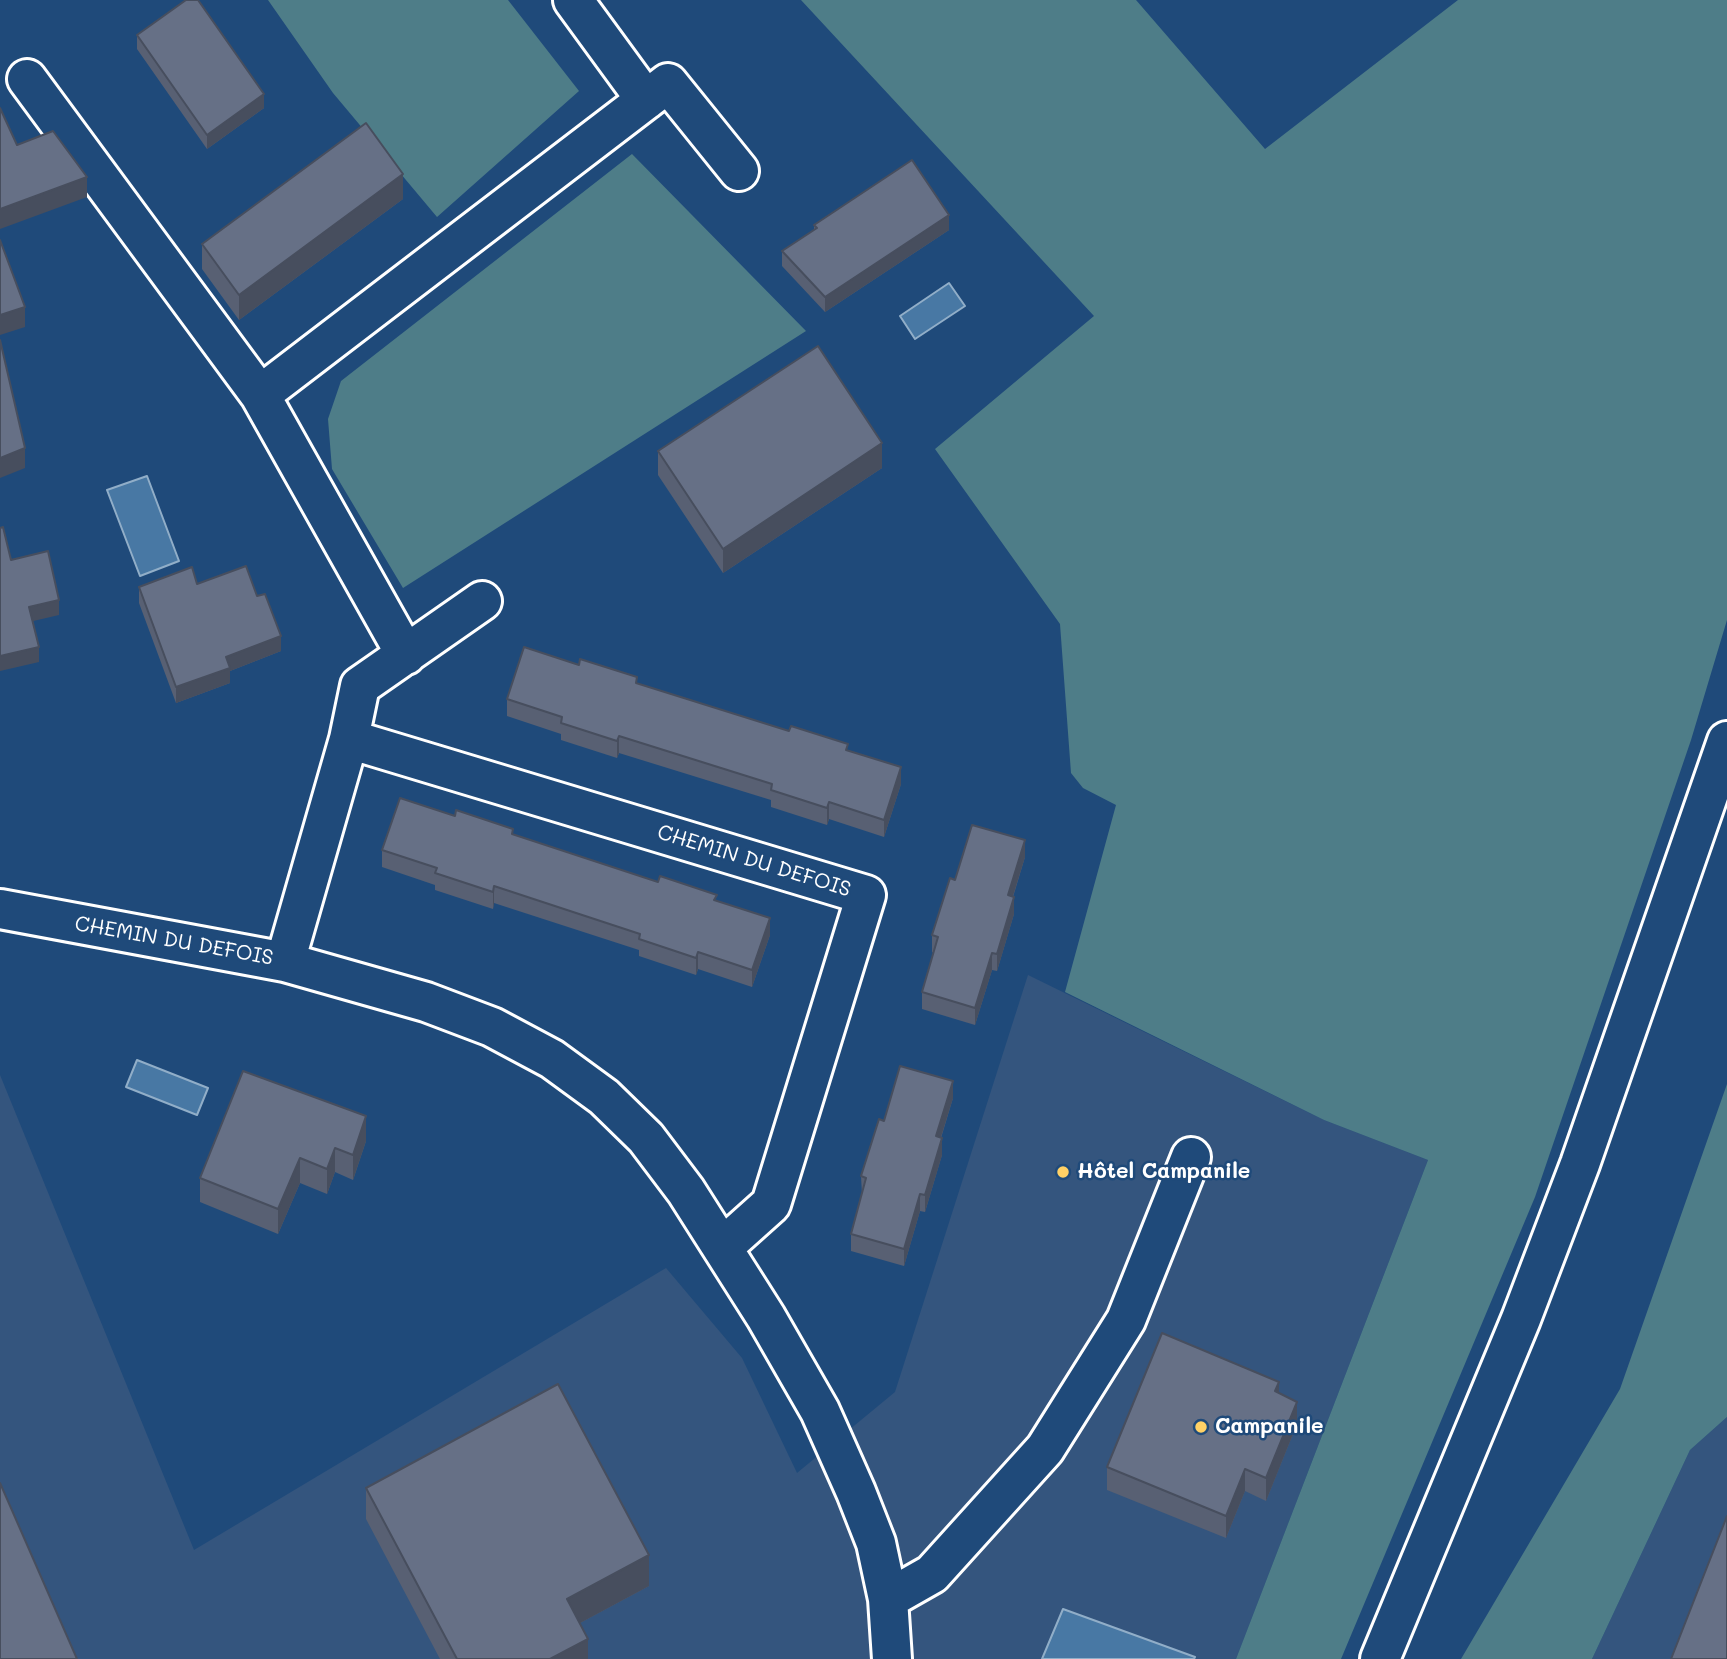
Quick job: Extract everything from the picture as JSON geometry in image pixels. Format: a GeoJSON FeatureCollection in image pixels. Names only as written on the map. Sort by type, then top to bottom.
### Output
{"type":"FeatureCollection","features":[{"type":"Feature","properties":{"kind":"street"},"geometry":{"type":"LineString","coordinates":[[573,0],[646,100]]}},
{"type":"Feature","properties":{"kind":"street"},"geometry":{"type":"LineString","coordinates":[[27,79],[260,395],[406,654]]}},
{"type":"Feature","properties":{"kind":"street"},"geometry":{"type":"LineString","coordinates":[[260,395],[668,83],[739,171]]}},
{"type":"Feature","properties":{"kind":"street","name":"CHEMIN DU DEFOIS"},"geometry":{"type":"LineString","coordinates":[[0,909],[285,962],[349,739],[360,686],[482,601]]}},
{"type":"Feature","properties":{"kind":"street","name":"CHEMIN DU DEFOIS"},"geometry":{"type":"LineString","coordinates":[[349,739],[866,895],[771,1205],[723,1247]]}},
{"type":"Feature","properties":{"kind":"street"},"geometry":{"type":"LineString","coordinates":[[1380,1659],[1521,1319],[1580,1164],[1727,741]]}},
{"type":"Feature","properties":{"kind":"street"},"geometry":{"type":"LineString","coordinates":[[285,962],[426,1002],[492,1027],[552,1059],[604,1097],[646,1138],[723,1247],[820,1411],[876,1543],[888,1599],[892,1659]]}},
{"type":"Feature","properties":{"kind":"street"},"geometry":{"type":"LineString","coordinates":[[888,1599],[932,1574],[1045,1449],[1126,1321],[1191,1157]]}},
{"type":"Feature","properties":{"kind":"shaded area"},"geometry":{"type":"Polygon","coordinates":[[[949,283],[965,306],[915,339],[900,316],[949,283]]]}},
{"type":"Feature","properties":{"kind":"shaded area"},"geometry":{"type":"Polygon","coordinates":[[[147,476],[179,561],[140,576],[107,490],[147,476]]]}},
{"type":"Feature","properties":{"kind":"shaded area"},"geometry":{"type":"Polygon","coordinates":[[[1028,975],[1324,1120],[1428,1160],[1236,1659],[0,1659],[0,1075],[194,1550],[666,1268],[742,1358],[797,1473],[895,1392],[1028,975]]]}},
{"type":"Feature","properties":{"kind":"shaded area"},"geometry":{"type":"Polygon","coordinates":[[[137,1060],[208,1088],[197,1115],[126,1087],[137,1060]]]}},
{"type":"Feature","properties":{"kind":"shaded area"},"geometry":{"type":"Polygon","coordinates":[[[1727,1417],[1727,1659],[1592,1659],[1690,1450],[1727,1417]]]}},
{"type":"Feature","properties":{"kind":"shaded area"},"geometry":{"type":"Polygon","coordinates":[[[1063,1609],[1195,1657],[1042,1659],[1063,1609]]]}},
{"type":"Feature","properties":{"kind":"green space"},"geometry":{"type":"Polygon","coordinates":[[[268,0],[508,0],[579,91],[437,217],[333,93],[268,0]]]}},
{"type":"Feature","properties":{"kind":"green space"},"geometry":{"type":"Polygon","coordinates":[[[801,0],[1136,0],[1265,149],[1458,0],[1727,0],[1727,620],[1691,740],[1535,1197],[1341,1659],[1236,1659],[1428,1160],[1324,1120],[1065,992],[1116,805],[1083,788],[1071,773],[1060,624],[935,449],[1094,316],[801,0]]]}},
{"type":"Feature","properties":{"kind":"green space"},"geometry":{"type":"Polygon","coordinates":[[[632,154],[806,331],[403,588],[332,469],[328,419],[341,381],[632,154]]]}},
{"type":"Feature","properties":{"kind":"green space"},"geometry":{"type":"Polygon","coordinates":[[[1727,1084],[1727,1417],[1690,1450],[1592,1659],[1461,1659],[1620,1389],[1727,1084]]]}},
{"type":"Feature","properties":{"kind":"building"},"geometry":{"type":"Polygon","coordinates":[[[186,0],[198,0],[264,94],[207,135],[137,35],[186,0]]]}},
{"type":"Feature","properties":{"kind":"building"},"geometry":{"type":"Polygon","coordinates":[[[0,108],[17,145],[53,131],[87,177],[0,209],[0,108]]]}},
{"type":"Feature","properties":{"kind":"building"},"geometry":{"type":"Polygon","coordinates":[[[366,123],[403,174],[239,295],[202,244],[366,123]]]}},
{"type":"Feature","properties":{"kind":"building"},"geometry":{"type":"Polygon","coordinates":[[[912,160],[949,215],[825,297],[782,251],[817,228],[814,225],[912,160]]]}},
{"type":"Feature","properties":{"kind":"building"},"geometry":{"type":"Polygon","coordinates":[[[0,240],[25,307],[0,315],[0,240]]]}},
{"type":"Feature","properties":{"kind":"building"},"geometry":{"type":"Polygon","coordinates":[[[0,340],[25,448],[0,458],[0,340]]]}},
{"type":"Feature","properties":{"kind":"building"},"geometry":{"type":"Polygon","coordinates":[[[818,346],[882,443],[723,549],[658,451],[818,346]]]}},
{"type":"Feature","properties":{"kind":"building"},"geometry":{"type":"Polygon","coordinates":[[[3,527],[11,560],[48,551],[59,600],[29,607],[39,647],[0,656],[0,528],[3,527]]]}},
{"type":"Feature","properties":{"kind":"building"},"geometry":{"type":"Polygon","coordinates":[[[246,566],[257,596],[265,594],[281,636],[226,657],[230,668],[176,687],[139,587],[192,567],[197,584],[246,566]]]}},
{"type":"Feature","properties":{"kind":"building"},"geometry":{"type":"Polygon","coordinates":[[[524,647],[579,665],[580,659],[637,677],[636,683],[789,731],[791,726],[848,744],[846,750],[901,767],[884,820],[829,802],[827,808],[771,790],[772,784],[619,736],[617,741],[561,723],[562,717],[507,699],[524,647]]]}},
{"type":"Feature","properties":{"kind":"building"},"geometry":{"type":"Polygon","coordinates":[[[400,798],[455,816],[456,810],[513,829],[512,834],[658,882],[660,876],[717,895],[714,900],[770,918],[752,970],[698,952],[696,958],[639,939],[640,934],[494,886],[493,892],[435,873],[437,868],[382,850],[400,798]]]}},
{"type":"Feature","properties":{"kind":"building"},"geometry":{"type":"Polygon","coordinates":[[[972,825],[1025,840],[1008,895],[1014,897],[997,954],[992,953],[975,1008],[922,992],[938,937],[932,935],[950,878],[955,880],[972,825]]]}},
{"type":"Feature","properties":{"kind":"building"},"geometry":{"type":"Polygon","coordinates":[[[900,1066],[953,1081],[936,1136],[942,1138],[925,1195],[920,1194],[904,1249],[851,1234],[866,1178],[861,1176],[879,1119],[884,1121],[900,1066]]]}},
{"type":"Feature","properties":{"kind":"building"},"geometry":{"type":"Polygon","coordinates":[[[243,1071],[366,1116],[353,1155],[335,1148],[327,1169],[300,1158],[278,1209],[200,1178],[243,1071]]]}},
{"type":"Feature","properties":{"kind":"building"},"geometry":{"type":"Polygon","coordinates":[[[1162,1333],[1279,1382],[1275,1391],[1297,1402],[1266,1478],[1245,1469],[1226,1516],[1107,1467],[1162,1333]]]}},
{"type":"Feature","properties":{"kind":"building"},"geometry":{"type":"Polygon","coordinates":[[[558,1384],[649,1555],[567,1599],[588,1639],[550,1659],[457,1659],[366,1488],[558,1384]]]}},
{"type":"Feature","properties":{"kind":"building"},"geometry":{"type":"Polygon","coordinates":[[[0,1483],[77,1659],[0,1659],[0,1483]]]}},
{"type":"Feature","properties":{"kind":"building"},"geometry":{"type":"Polygon","coordinates":[[[1727,1516],[1727,1659],[1671,1659],[1727,1516]]]}},
{"type":"Feature","properties":{"kind":"place","name":"Hôtel Campanile"},"geometry":{"type":"Point","coordinates":[1063,1172]}},
{"type":"Feature","properties":{"kind":"place","name":"Campanile"},"geometry":{"type":"Point","coordinates":[1201,1427]}}]}
